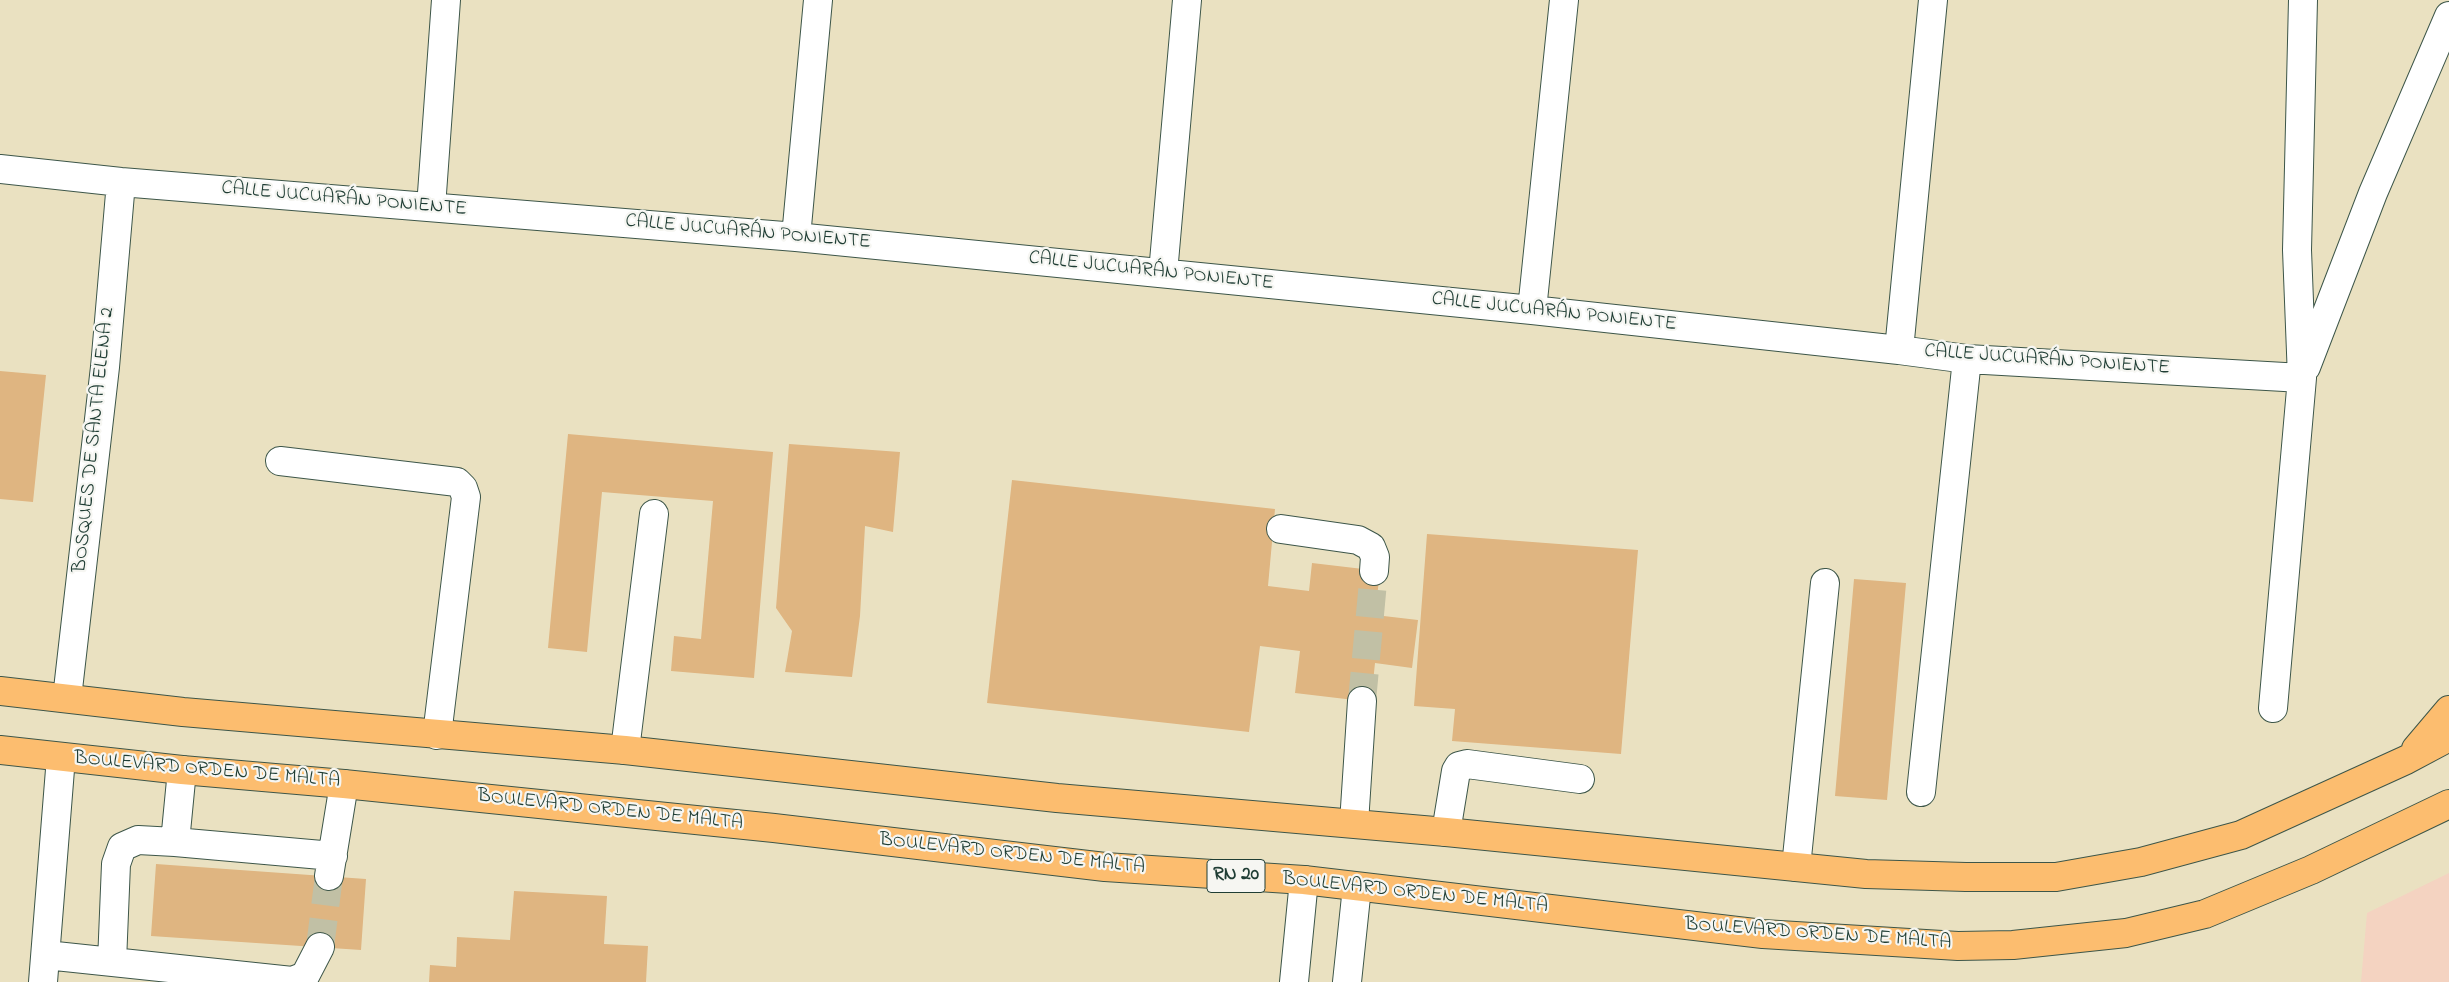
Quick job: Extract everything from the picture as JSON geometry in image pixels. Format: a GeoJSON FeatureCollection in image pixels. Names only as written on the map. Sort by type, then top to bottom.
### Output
{"type":"FeatureCollection","features":[{"type":"Feature","properties":{"kind":"highway"},"geometry":{"type":"LineString","coordinates":[[0,691],[184,712],[625,750],[1057,798],[1354,823],[1866,874],[2056,877],[2141,862],[2241,835],[2406,760],[2449,737]]}},
{"type":"Feature","properties":{"kind":"highway"},"geometry":{"type":"LineString","coordinates":[[2406,760],[2449,710]]}},
{"type":"Feature","properties":{"kind":"highway","name":"BOULEVARD ORDEN DE MALTA"},"geometry":{"type":"LineString","coordinates":[[0,750],[182,770],[344,784],[774,828],[1104,867],[1304,880],[1763,934],[1958,946],[2013,945],[2126,934],[2205,914],[2311,870],[2449,804]]}},
{"type":"Feature","properties":{"kind":"street"},"geometry":{"type":"LineString","coordinates":[[431,207],[446,0]]}},
{"type":"Feature","properties":{"kind":"street"},"geometry":{"type":"LineString","coordinates":[[796,237],[818,0]]}},
{"type":"Feature","properties":{"kind":"street"},"geometry":{"type":"LineString","coordinates":[[1163,273],[1187,0]]}},
{"type":"Feature","properties":{"kind":"street"},"geometry":{"type":"LineString","coordinates":[[1532,310],[1564,0]]}},
{"type":"Feature","properties":{"kind":"street"},"geometry":{"type":"LineString","coordinates":[[1900,350],[1933,0]]}},
{"type":"Feature","properties":{"kind":"street"},"geometry":{"type":"LineString","coordinates":[[2273,708],[2302,378],[2297,250],[2303,0]]}},
{"type":"Feature","properties":{"kind":"street"},"geometry":{"type":"LineString","coordinates":[[2302,378],[2373,193],[2449,16]]}},
{"type":"Feature","properties":{"kind":"street","name":"CALLE JUCUARÁN PONIENTE"},"geometry":{"type":"LineString","coordinates":[[0,169],[121,182],[796,237],[1532,310],[1967,359],[2302,378]]}},
{"type":"Feature","properties":{"kind":"street","name":"BOSQUES DE SANTA ELENA 2"},"geometry":{"type":"LineString","coordinates":[[67,698],[105,367],[121,182]]}},
{"type":"Feature","properties":{"kind":"street"},"geometry":{"type":"LineString","coordinates":[[1921,792],[1967,359]]}},
{"type":"Feature","properties":{"kind":"street"},"geometry":{"type":"LineString","coordinates":[[280,461],[457,482],[463,488],[466,497],[437,735]]}},
{"type":"Feature","properties":{"kind":"street"},"geometry":{"type":"LineString","coordinates":[[625,750],[654,514]]}},
{"type":"Feature","properties":{"kind":"street"},"geometry":{"type":"LineString","coordinates":[[1282,529],[1358,540],[1371,547],[1376,557],[1374,571]]}},
{"type":"Feature","properties":{"kind":"street"},"geometry":{"type":"LineString","coordinates":[[1796,867],[1825,583]]}},
{"type":"Feature","properties":{"kind":"street"},"geometry":{"type":"LineString","coordinates":[[1354,823],[1362,701]]}},
{"type":"Feature","properties":{"kind":"street"},"geometry":{"type":"LineString","coordinates":[[43,982],[61,757]]}},
{"type":"Feature","properties":{"kind":"street"},"geometry":{"type":"LineString","coordinates":[[1446,832],[1456,771],[1459,766],[1467,764],[1580,779]]}},
{"type":"Feature","properties":{"kind":"street"},"geometry":{"type":"LineString","coordinates":[[175,842],[182,770]]}},
{"type":"Feature","properties":{"kind":"street"},"geometry":{"type":"LineString","coordinates":[[112,962],[116,864],[122,847],[138,840],[175,842],[331,866],[344,784]]}},
{"type":"Feature","properties":{"kind":"street"},"geometry":{"type":"LineString","coordinates":[[1294,982],[1304,880]]}},
{"type":"Feature","properties":{"kind":"street"},"geometry":{"type":"LineString","coordinates":[[1348,982],[1357,887]]}},
{"type":"Feature","properties":{"kind":"street"},"geometry":{"type":"LineString","coordinates":[[46,955],[292,981],[305,976],[320,947]]}},
{"type":"Feature","properties":{"kind":"shaded area"},"geometry":{"type":"Polygon","coordinates":[[[2449,873],[2449,982],[2361,982],[2367,913],[2449,873]]]}},
{"type":"Feature","properties":{"kind":"building"},"geometry":{"type":"Polygon","coordinates":[[[0,371],[46,375],[33,502],[0,499],[0,371]]]}},
{"type":"Feature","properties":{"kind":"building"},"geometry":{"type":"Polygon","coordinates":[[[568,434],[773,452],[754,678],[671,671],[674,636],[701,639],[713,501],[602,492],[587,652],[548,648],[568,434]]]}},
{"type":"Feature","properties":{"kind":"building"},"geometry":{"type":"Polygon","coordinates":[[[789,444],[900,452],[893,532],[865,526],[860,616],[852,677],[785,672],[792,631],[776,608],[789,444]]]}},
{"type":"Feature","properties":{"kind":"building"},"geometry":{"type":"Polygon","coordinates":[[[1012,480],[1275,509],[1268,586],[1309,591],[1312,563],[1380,571],[1375,615],[1418,620],[1412,668],[1375,663],[1371,702],[1295,693],[1300,651],[1260,646],[1249,732],[987,703],[1012,480]]]}},
{"type":"Feature","properties":{"kind":"building"},"geometry":{"type":"Polygon","coordinates":[[[1427,534],[1638,550],[1621,754],[1452,741],[1455,709],[1414,706],[1427,534]]]}},
{"type":"Feature","properties":{"kind":"building"},"geometry":{"type":"Polygon","coordinates":[[[1854,579],[1906,583],[1887,800],[1835,796],[1854,579]]]}},
{"type":"Feature","properties":{"kind":"building"},"geometry":{"type":"Polygon","coordinates":[[[156,864],[366,879],[361,950],[151,936],[156,864]]]}},
{"type":"Feature","properties":{"kind":"building"},"geometry":{"type":"Polygon","coordinates":[[[514,891],[607,896],[604,944],[648,946],[646,982],[429,982],[430,965],[456,967],[457,937],[510,940],[514,891]]]}},
{"type":"Feature","properties":{"kind":"tunnel"},"geometry":{"type":"LineString","coordinates":[[1362,701],[1374,571]]}},
{"type":"Feature","properties":{"kind":"tunnel"},"geometry":{"type":"LineString","coordinates":[[320,947],[329,876]]}}]}
